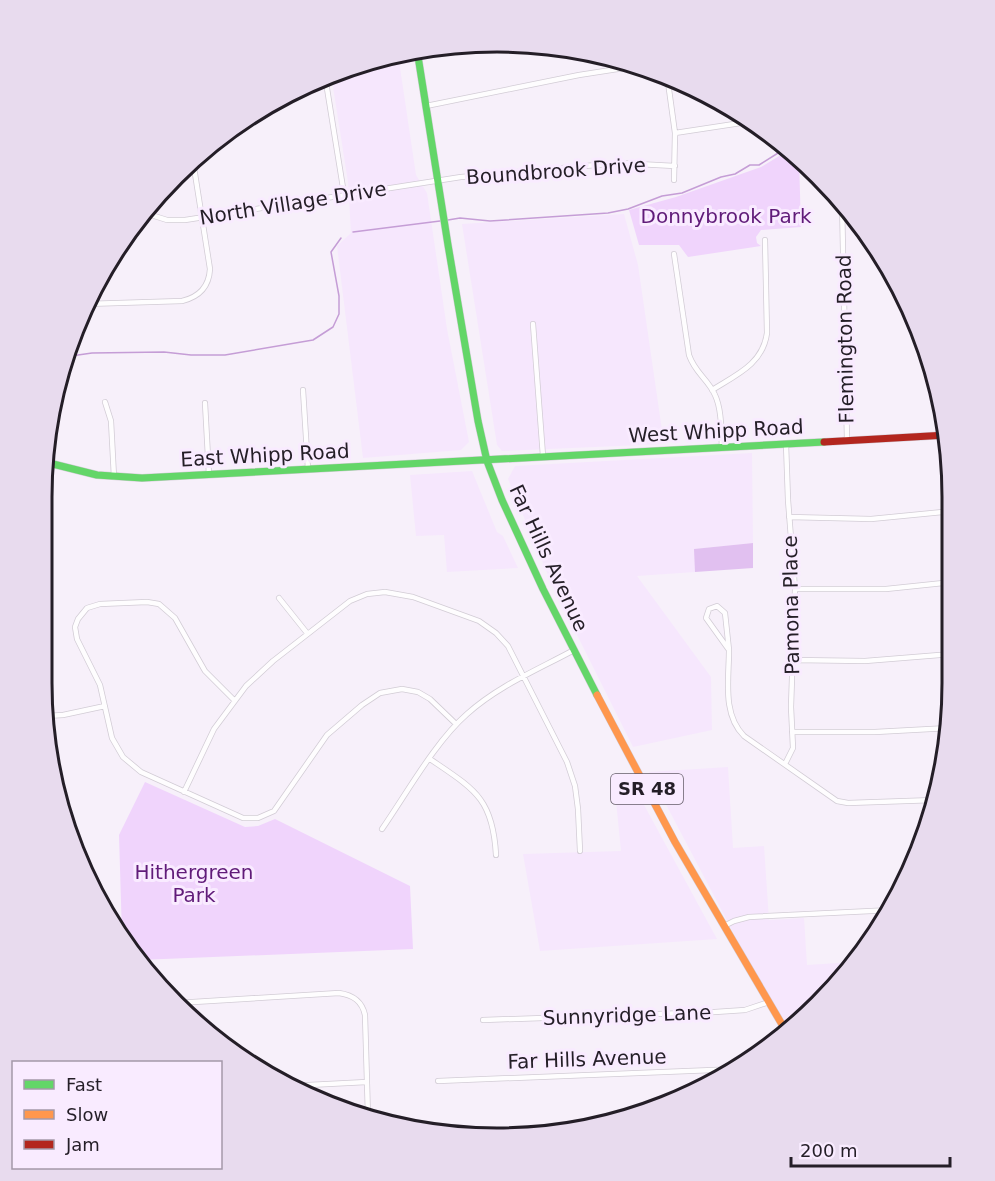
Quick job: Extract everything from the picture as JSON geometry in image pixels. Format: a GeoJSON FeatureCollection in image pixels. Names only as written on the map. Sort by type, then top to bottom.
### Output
{"type":"FeatureCollection","features":[{"type":"Feature","properties":{"kind":"main road","name":"Far Hills Avenue"},"geometry":{"type":"LineString","coordinates":[[419,60],[478,420],[487,461],[518,537],[670,834],[782,1025]]}},
{"type":"Feature","properties":{"kind":"main road","name":"West Whipp Road"},"geometry":{"type":"LineString","coordinates":[[487,461],[543,456],[938,435]]}},
{"type":"Feature","properties":{"kind":"main road","name":"East Whipp Road"},"geometry":{"type":"LineString","coordinates":[[53,464],[114,477],[142,478],[487,461]]}},
{"type":"Feature","properties":{"kind":"street"},"geometry":{"type":"LineString","coordinates":[[426,106],[617,69]]}},
{"type":"Feature","properties":{"kind":"street"},"geometry":{"type":"LineString","coordinates":[[327,86],[344,195]]}},
{"type":"Feature","properties":{"kind":"street"},"geometry":{"type":"LineString","coordinates":[[669,86],[675,133],[674,180]]}},
{"type":"Feature","properties":{"kind":"street"},"geometry":{"type":"LineString","coordinates":[[675,133],[740,124]]}},
{"type":"Feature","properties":{"kind":"street","name":"Boundbrook Drive"},"geometry":{"type":"LineString","coordinates":[[438,180],[619,164],[675,166]]}},
{"type":"Feature","properties":{"kind":"street"},"geometry":{"type":"LineString","coordinates":[[97,304],[182,301],[199,294],[206,286],[210,275],[195,172]]}},
{"type":"Feature","properties":{"kind":"street","name":"North Village Drive"},"geometry":{"type":"LineString","coordinates":[[154,215],[176,220],[203,218],[438,180]]}},
{"type":"Feature","properties":{"kind":"street","name":"Flemington Road"},"geometry":{"type":"LineString","coordinates":[[842,216],[847,440]]}},
{"type":"Feature","properties":{"kind":"street"},"geometry":{"type":"LineString","coordinates":[[712,390],[754,363],[764,347],[767,333],[765,240]]}},
{"type":"Feature","properties":{"kind":"street"},"geometry":{"type":"LineString","coordinates":[[674,254],[689,355],[698,374],[712,390],[719,408],[722,447]]}},
{"type":"Feature","properties":{"kind":"street"},"geometry":{"type":"LineString","coordinates":[[533,324],[543,456]]}},
{"type":"Feature","properties":{"kind":"street"},"geometry":{"type":"LineString","coordinates":[[303,390],[308,469]]}},
{"type":"Feature","properties":{"kind":"street"},"geometry":{"type":"LineString","coordinates":[[105,402],[111,421],[114,477]]}},
{"type":"Feature","properties":{"kind":"street"},"geometry":{"type":"LineString","coordinates":[[205,403],[209,475]]}},
{"type":"Feature","properties":{"kind":"street","name":"Pamona Place"},"geometry":{"type":"LineString","coordinates":[[785,764],[793,748],[791,707],[795,589],[786,444]]}},
{"type":"Feature","properties":{"kind":"street"},"geometry":{"type":"LineString","coordinates":[[789,517],[871,519],[942,512]]}},
{"type":"Feature","properties":{"kind":"street"},"geometry":{"type":"LineString","coordinates":[[795,589],[886,589],[942,583]]}},
{"type":"Feature","properties":{"kind":"street"},"geometry":{"type":"LineString","coordinates":[[184,792],[208,740],[234,700],[258,674],[342,605],[376,592],[398,593],[428,602],[487,626],[508,646],[560,745],[572,775],[578,809],[580,851]]}},
{"type":"Feature","properties":{"kind":"street"},"geometry":{"type":"LineString","coordinates":[[279,598],[307,633]]}},
{"type":"Feature","properties":{"kind":"street"},"geometry":{"type":"LineString","coordinates":[[234,700],[205,671],[169,611],[153,603],[126,602],[100,604],[87,608],[80,614],[76,624],[77,639],[96,675],[117,750],[128,763],[141,772],[243,818],[269,815],[279,806],[327,735],[371,699],[388,690],[402,689],[418,692],[430,699],[456,724]]}},
{"type":"Feature","properties":{"kind":"street"},"geometry":{"type":"LineString","coordinates":[[729,650],[706,621],[707,611],[712,607],[720,608],[725,613],[729,650],[729,707],[733,723],[744,736],[835,800],[843,803],[927,800]]}},
{"type":"Feature","properties":{"kind":"street"},"geometry":{"type":"LineString","coordinates":[[382,829],[456,724],[492,694],[574,650]]}},
{"type":"Feature","properties":{"kind":"street"},"geometry":{"type":"LineString","coordinates":[[793,660],[865,661],[942,655]]}},
{"type":"Feature","properties":{"kind":"street"},"geometry":{"type":"LineString","coordinates":[[53,716],[105,706]]}},
{"type":"Feature","properties":{"kind":"street"},"geometry":{"type":"LineString","coordinates":[[792,732],[876,732],[940,728]]}},
{"type":"Feature","properties":{"kind":"street"},"geometry":{"type":"LineString","coordinates":[[430,759],[469,787],[483,802],[493,825],[496,855]]}},
{"type":"Feature","properties":{"kind":"street"},"geometry":{"type":"LineString","coordinates":[[724,926],[749,917],[880,911]]}},
{"type":"Feature","properties":{"kind":"street"},"geometry":{"type":"LineString","coordinates":[[188,1002],[339,993],[350,995],[359,1002],[365,1015],[368,1109]]}},
{"type":"Feature","properties":{"kind":"street","name":"Sunnyridge Lane"},"geometry":{"type":"LineString","coordinates":[[483,1020],[716,1012],[745,1010],[769,1002]]}},
{"type":"Feature","properties":{"kind":"street","name":"Far Hills Avenue"},"geometry":{"type":"LineString","coordinates":[[438,1081],[719,1070]]}},
{"type":"Feature","properties":{"kind":"street"},"geometry":{"type":"LineString","coordinates":[[306,1085],[367,1082]]}},
{"type":"Feature","properties":{"kind":"shaded area"},"geometry":{"type":"Polygon","coordinates":[[[399,64],[416,175],[427,193],[447,329],[469,442],[461,450],[363,458],[337,246],[351,233],[348,182],[333,84],[399,64]]]}},
{"type":"Feature","properties":{"kind":"shaded area"},"geometry":{"type":"Polygon","coordinates":[[[624,214],[638,265],[664,444],[502,451],[497,445],[462,224],[624,214]]]}},
{"type":"Feature","properties":{"kind":"shaded area"},"geometry":{"type":"Polygon","coordinates":[[[752,453],[753,543],[695,549],[695,572],[637,576],[711,677],[712,730],[633,747],[553,587],[508,479],[515,466],[752,453]]]}},
{"type":"Feature","properties":{"kind":"shaded area"},"geometry":{"type":"Polygon","coordinates":[[[472,471],[497,532],[503,536],[518,568],[447,572],[444,535],[416,536],[410,475],[472,471]]]}},
{"type":"Feature","properties":{"kind":"shaded area"},"geometry":{"type":"Polygon","coordinates":[[[753,543],[753,568],[695,572],[694,549],[753,543]]]}},
{"type":"Feature","properties":{"kind":"shaded area"},"geometry":{"type":"Polygon","coordinates":[[[728,767],[733,848],[764,846],[769,920],[804,918],[807,965],[844,963],[812,998],[782,1025],[649,772],[728,767]]]}},
{"type":"Feature","properties":{"kind":"shaded area"},"geometry":{"type":"Polygon","coordinates":[[[637,792],[717,939],[540,951],[523,854],[621,851],[616,801],[637,792]]]}},
{"type":"Feature","properties":{"kind":"green space","name":"Donnybrook Park"},"geometry":{"type":"Polygon","coordinates":[[[781,155],[799,171],[801,227],[761,230],[756,237],[757,243],[761,246],[688,257],[679,245],[639,245],[629,210],[676,197],[761,167],[781,155]]]}},
{"type":"Feature","properties":{"kind":"green space","name":"Hithergreen Park"},"geometry":{"type":"Polygon","coordinates":[[[145,782],[245,827],[258,826],[275,819],[410,886],[413,949],[149,960],[122,922],[119,835],[145,782]]]}},
{"type":"Feature","properties":{"kind":"waterway"},"geometry":{"type":"LineString","coordinates":[[448,220],[460,218],[490,221],[608,213],[628,209],[735,174],[750,165],[759,165],[779,153]]}},
{"type":"Feature","properties":{"kind":"waterway"},"geometry":{"type":"LineString","coordinates":[[353,232],[440,221]]}},
{"type":"Feature","properties":{"kind":"waterway"},"geometry":{"type":"LineString","coordinates":[[76,355],[164,352],[225,355],[313,340],[333,327],[339,314],[339,296],[331,252],[341,238]]}},
{"type":"Feature","properties":{"kind":"traffic: fast"},"geometry":{"type":"LineString","coordinates":[[419,60],[478,421],[487,461],[502,500],[543,589],[597,695]]}},
{"type":"Feature","properties":{"kind":"traffic: fast"},"geometry":{"type":"LineString","coordinates":[[53,464],[97,475],[142,478],[824,442]]}},
{"type":"Feature","properties":{"kind":"traffic: slow"},"geometry":{"type":"LineString","coordinates":[[597,695],[675,842],[782,1025]]}},
{"type":"Feature","properties":{"kind":"traffic: jam"},"geometry":{"type":"LineString","coordinates":[[824,442],[938,435]]}}]}
